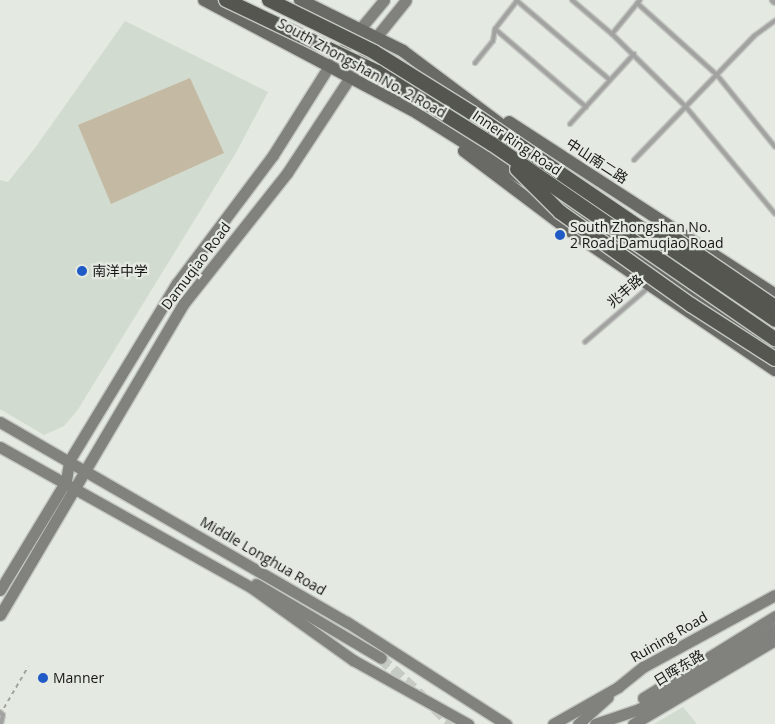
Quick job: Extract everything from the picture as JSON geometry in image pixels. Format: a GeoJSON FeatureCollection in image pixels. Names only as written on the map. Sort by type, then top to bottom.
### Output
{"type":"FeatureCollection","features":[{"type":"Feature","properties":{"kind":"highway","name":"Inner Ring Road"},"geometry":{"type":"LineString","coordinates":[[226,0],[377,72],[492,144],[775,340]]}},
{"type":"Feature","properties":{"kind":"highway","name":"Inner Ring Road"},"geometry":{"type":"LineString","coordinates":[[270,0],[374,52],[496,129],[775,319]]}},
{"type":"Feature","properties":{"kind":"highway"},"geometry":{"type":"LineString","coordinates":[[496,129],[610,195],[775,307]]}},
{"type":"Feature","properties":{"kind":"highway"},"geometry":{"type":"LineString","coordinates":[[492,144],[560,212],[691,305],[775,359]]}},
{"type":"Feature","properties":{"kind":"main road","name":"South Zhongshan No. 2 Road"},"geometry":{"type":"LineString","coordinates":[[204,0],[418,113],[574,211],[775,352]]}},
{"type":"Feature","properties":{"kind":"main road","name":"South Zhongshan No. 2 Road"},"geometry":{"type":"LineString","coordinates":[[300,0],[362,28],[402,50],[642,234],[775,319]]}},
{"type":"Feature","properties":{"kind":"main road","name":"Damuqiao Road"},"geometry":{"type":"LineString","coordinates":[[0,590],[66,481],[69,461],[177,283],[273,156],[329,66],[384,0]]}},
{"type":"Feature","properties":{"kind":"main road","name":"Damuqiao Road"},"geometry":{"type":"LineString","coordinates":[[0,615],[78,488],[184,303],[287,173],[378,36],[406,0]]}},
{"type":"Feature","properties":{"kind":"main road","name":"中山南二路"},"geometry":{"type":"LineString","coordinates":[[402,50],[775,295]]}},
{"type":"Feature","properties":{"kind":"main road"},"geometry":{"type":"LineString","coordinates":[[418,113],[566,228],[775,370]]}},
{"type":"Feature","properties":{"kind":"main road","name":"Middle Longhua Road"},"geometry":{"type":"LineString","coordinates":[[0,422],[347,622],[506,724]]}},
{"type":"Feature","properties":{"kind":"main road"},"geometry":{"type":"LineString","coordinates":[[0,447],[66,481],[201,561],[252,588],[353,660],[468,724]]}},
{"type":"Feature","properties":{"kind":"main road"},"geometry":{"type":"LineString","coordinates":[[201,561],[265,587],[381,658]]}},
{"type":"Feature","properties":{"kind":"main road","name":"Ruining Road"},"geometry":{"type":"LineString","coordinates":[[553,724],[618,687],[643,667],[775,595]]}},
{"type":"Feature","properties":{"kind":"main road"},"geometry":{"type":"LineString","coordinates":[[631,706],[775,616]]}},
{"type":"Feature","properties":{"kind":"main road","name":"日晖东路"},"geometry":{"type":"LineString","coordinates":[[595,724],[639,709],[775,629]]}},
{"type":"Feature","properties":{"kind":"main road"},"geometry":{"type":"LineString","coordinates":[[633,724],[775,640]]}},
{"type":"Feature","properties":{"kind":"main road"},"geometry":{"type":"LineString","coordinates":[[578,724],[618,687]]}},
{"type":"Feature","properties":{"kind":"lane"},"geometry":{"type":"LineString","coordinates":[[475,62],[493,41],[495,29],[517,0],[610,80]]}},
{"type":"Feature","properties":{"kind":"lane"},"geometry":{"type":"LineString","coordinates":[[572,0],[634,54],[686,106],[775,214]]}},
{"type":"Feature","properties":{"kind":"lane"},"geometry":{"type":"LineString","coordinates":[[612,34],[638,2],[718,75],[775,148]]}},
{"type":"Feature","properties":{"kind":"lane"},"geometry":{"type":"LineString","coordinates":[[634,160],[754,36],[775,21]]}},
{"type":"Feature","properties":{"kind":"lane"},"geometry":{"type":"LineString","coordinates":[[495,29],[586,107]]}},
{"type":"Feature","properties":{"kind":"lane"},"geometry":{"type":"LineString","coordinates":[[570,124],[634,54]]}},
{"type":"Feature","properties":{"kind":"lane","name":"兆丰路"},"geometry":{"type":"LineString","coordinates":[[585,342],[650,286],[678,256]]}},
{"type":"Feature","properties":{"kind":"lane"},"geometry":{"type":"LineString","coordinates":[[1,724],[2,711]]}},
{"type":"Feature","properties":{"kind":"path"},"geometry":{"type":"LineString","coordinates":[[2,711],[28,667]]}},
{"type":"Feature","properties":{"kind":"shaded area","name":"南洋中学"},"geometry":{"type":"Polygon","coordinates":[[[125,21],[268,92],[237,151],[77,411],[64,426],[44,435],[0,409],[0,180],[8,182],[35,148],[125,21]]]}},
{"type":"Feature","properties":{"kind":"shaded area"},"geometry":{"type":"Polygon","coordinates":[[[190,78],[224,153],[111,204],[78,125],[190,78]]]}},
{"type":"Feature","properties":{"kind":"shaded area"},"geometry":{"type":"Polygon","coordinates":[[[683,707],[697,724],[654,724],[683,707]]]}},
{"type":"Feature","properties":{"kind":"tunnel"},"geometry":{"type":"LineString","coordinates":[[381,658],[422,696]]}},
{"type":"Feature","properties":{"kind":"tunnel"},"geometry":{"type":"LineString","coordinates":[[435,708],[452,724]]}},
{"type":"Feature","properties":{"kind":"place","name":"South Zhongshan No. 2 Road Damuqiao Road"},"geometry":{"type":"Point","coordinates":[560,235]}},
{"type":"Feature","properties":{"kind":"place","name":"南洋中学"},"geometry":{"type":"Point","coordinates":[82,271]}},
{"type":"Feature","properties":{"kind":"place","name":"Manner"},"geometry":{"type":"Point","coordinates":[43,678]}}]}
